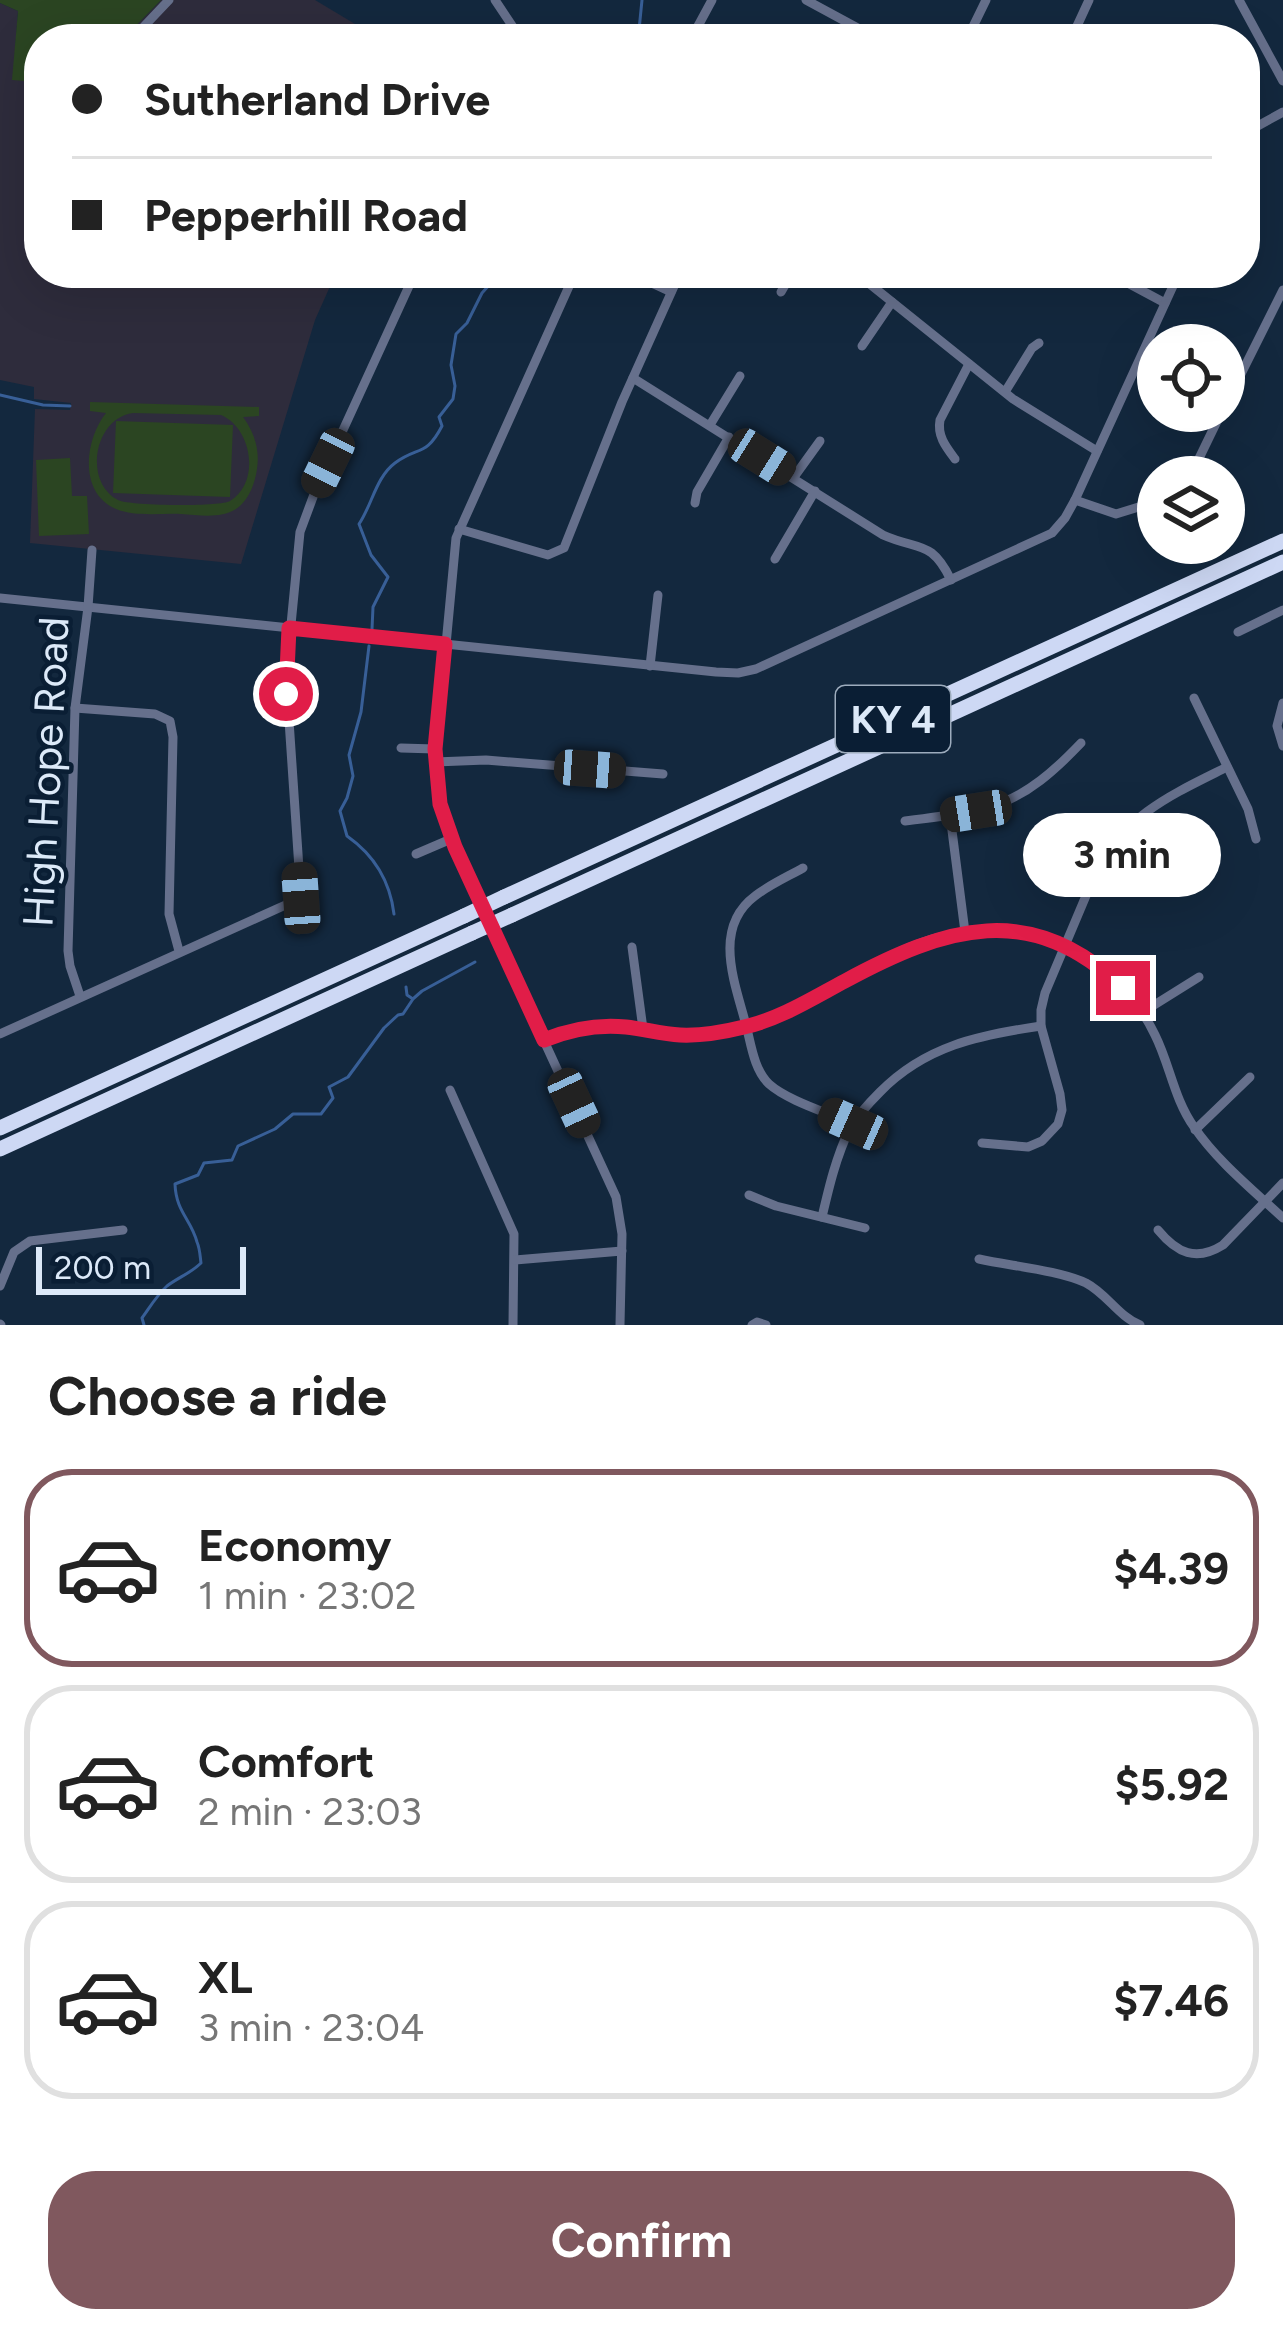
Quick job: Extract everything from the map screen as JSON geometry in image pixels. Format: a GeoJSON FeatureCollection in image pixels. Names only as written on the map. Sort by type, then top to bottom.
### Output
{"type":"FeatureCollection","features":[{"type":"Feature","properties":{"kind":"highway"},"geometry":{"type":"LineString","coordinates":[[1096,627],[1283,529]]}},
{"type":"Feature","properties":{"kind":"highway","name":"KY 4"},"geometry":{"type":"LineString","coordinates":[[0,1128],[1283,541]]}},
{"type":"Feature","properties":{"kind":"highway","name":"KY 4"},"geometry":{"type":"LineString","coordinates":[[0,1149],[1283,566]]}},
{"type":"Feature","properties":{"kind":"street"},"geometry":{"type":"LineString","coordinates":[[147,24],[170,0]]}},
{"type":"Feature","properties":{"kind":"street"},"geometry":{"type":"LineString","coordinates":[[806,0],[850,24]]}},
{"type":"Feature","properties":{"kind":"street"},"geometry":{"type":"LineString","coordinates":[[1260,39],[1283,81]]}},
{"type":"Feature","properties":{"kind":"street"},"geometry":{"type":"LineString","coordinates":[[0,1034],[301,898],[286,676],[302,522],[408,288]]}},
{"type":"Feature","properties":{"kind":"street"},"geometry":{"type":"LineString","coordinates":[[568,288],[459,529],[452,559],[435,762],[437,792],[452,839],[616,1197],[622,1251],[620,1325]]}},
{"type":"Feature","properties":{"kind":"street"},"geometry":{"type":"LineString","coordinates":[[662,288],[671,292]]}},
{"type":"Feature","properties":{"kind":"street"},"geometry":{"type":"LineString","coordinates":[[459,529],[548,555],[564,548],[673,288]]}},
{"type":"Feature","properties":{"kind":"street"},"geometry":{"type":"LineString","coordinates":[[781,292],[783,288]]}},
{"type":"Feature","properties":{"kind":"street"},"geometry":{"type":"LineString","coordinates":[[875,288],[1022,406],[1097,451]]}},
{"type":"Feature","properties":{"kind":"street"},"geometry":{"type":"LineString","coordinates":[[1137,288],[1165,303]]}},
{"type":"Feature","properties":{"kind":"street"},"geometry":{"type":"LineString","coordinates":[[0,598],[650,666],[729,673],[757,669],[1052,533],[1075,500],[1172,288]]}},
{"type":"Feature","properties":{"kind":"street"},"geometry":{"type":"LineString","coordinates":[[1245,366],[1283,290]]}},
{"type":"Feature","properties":{"kind":"street"},"geometry":{"type":"LineString","coordinates":[[862,346],[892,302]]}},
{"type":"Feature","properties":{"kind":"street"},"geometry":{"type":"LineString","coordinates":[[1005,392],[1039,343]]}},
{"type":"Feature","properties":{"kind":"street"},"geometry":{"type":"LineString","coordinates":[[955,460],[943,443],[940,420],[969,364]]}},
{"type":"Feature","properties":{"kind":"street"},"geometry":{"type":"LineString","coordinates":[[710,425],[740,376]]}},
{"type":"Feature","properties":{"kind":"street"},"geometry":{"type":"LineString","coordinates":[[633,378],[884,535],[929,549],[951,580]]}},
{"type":"Feature","properties":{"kind":"street"},"geometry":{"type":"LineString","coordinates":[[695,503],[729,436]]}},
{"type":"Feature","properties":{"kind":"street"},"geometry":{"type":"LineString","coordinates":[[794,477],[820,441]]}},
{"type":"Feature","properties":{"kind":"street"},"geometry":{"type":"LineString","coordinates":[[775,559],[815,491]]}},
{"type":"Feature","properties":{"kind":"street"},"geometry":{"type":"LineString","coordinates":[[1075,500],[1116,514],[1137,508]]}},
{"type":"Feature","properties":{"kind":"street","name":"High Hope Road"},"geometry":{"type":"LineString","coordinates":[[80,996],[68,951],[75,708],[92,550]]}},
{"type":"Feature","properties":{"kind":"street"},"geometry":{"type":"LineString","coordinates":[[650,666],[658,595]]}},
{"type":"Feature","properties":{"kind":"street"},"geometry":{"type":"LineString","coordinates":[[1238,632],[1283,610]]}},
{"type":"Feature","properties":{"kind":"street"},"geometry":{"type":"LineString","coordinates":[[1193,698],[1248,809],[1256,839]]}},
{"type":"Feature","properties":{"kind":"street"},"geometry":{"type":"LineString","coordinates":[[1283,703],[1277,726],[1283,746]]}},
{"type":"Feature","properties":{"kind":"street"},"geometry":{"type":"LineString","coordinates":[[75,708],[155,714],[170,721],[169,914],[179,951]]}},
{"type":"Feature","properties":{"kind":"street"},"geometry":{"type":"LineString","coordinates":[[905,821],[992,808],[1022,796],[1081,743]]}},
{"type":"Feature","properties":{"kind":"street"},"geometry":{"type":"LineString","coordinates":[[401,748],[435,749]]}},
{"type":"Feature","properties":{"kind":"street"},"geometry":{"type":"LineString","coordinates":[[435,762],[486,760],[663,774]]}},
{"type":"Feature","properties":{"kind":"street"},"geometry":{"type":"LineString","coordinates":[[982,1143],[1028,1147],[1058,1124],[1060,1094],[1041,1026],[1042,1000],[1107,853],[1128,826],[1154,805],[1227,767]]}},
{"type":"Feature","properties":{"kind":"street"},"geometry":{"type":"LineString","coordinates":[[950,815],[965,932]]}},
{"type":"Feature","properties":{"kind":"street"},"geometry":{"type":"LineString","coordinates":[[416,854],[452,839]]}},
{"type":"Feature","properties":{"kind":"street"},"geometry":{"type":"LineString","coordinates":[[1107,853],[1156,882]]}},
{"type":"Feature","properties":{"kind":"street"},"geometry":{"type":"LineString","coordinates":[[802,868],[745,905],[733,925],[728,951],[758,1068],[768,1083],[853,1124]]}},
{"type":"Feature","properties":{"kind":"street"},"geometry":{"type":"LineString","coordinates":[[544,1040],[598,1026],[687,1035],[746,1027],[934,939],[965,932],[1022,932],[1066,946],[1107,972],[1143,1012],[1196,1130],[1283,1219]]}},
{"type":"Feature","properties":{"kind":"street"},"geometry":{"type":"LineString","coordinates":[[632,947],[643,1029]]}},
{"type":"Feature","properties":{"kind":"street"},"geometry":{"type":"LineString","coordinates":[[1143,1012],[1199,976]]}},
{"type":"Feature","properties":{"kind":"street"},"geometry":{"type":"LineString","coordinates":[[821,1217],[835,1164],[853,1124],[901,1072],[934,1052],[978,1036],[1041,1026]]}},
{"type":"Feature","properties":{"kind":"street"},"geometry":{"type":"LineString","coordinates":[[1196,1130],[1250,1077]]}},
{"type":"Feature","properties":{"kind":"street"},"geometry":{"type":"LineString","coordinates":[[450,1090],[514,1234],[513,1325]]}},
{"type":"Feature","properties":{"kind":"street"},"geometry":{"type":"LineString","coordinates":[[1158,1230],[1186,1254],[1204,1254],[1223,1245],[1283,1183]]}},
{"type":"Feature","properties":{"kind":"street"},"geometry":{"type":"LineString","coordinates":[[749,1195],[866,1228]]}},
{"type":"Feature","properties":{"kind":"street"},"geometry":{"type":"LineString","coordinates":[[0,1286],[9,1258],[30,1241],[123,1229]]}},
{"type":"Feature","properties":{"kind":"street"},"geometry":{"type":"LineString","coordinates":[[515,1260],[622,1251]]}},
{"type":"Feature","properties":{"kind":"street"},"geometry":{"type":"LineString","coordinates":[[979,1259],[1086,1283],[1141,1325]]}},
{"type":"Feature","properties":{"kind":"street"},"geometry":{"type":"LineString","coordinates":[[752,1325],[766,1325]]}},
{"type":"Feature","properties":{"kind":"shaded area"},"geometry":{"type":"Polygon","coordinates":[[[161,0],[315,0],[355,24],[138,24],[161,0]]]}},
{"type":"Feature","properties":{"kind":"shaded area"},"geometry":{"type":"Polygon","coordinates":[[[0,3],[18,11],[13,79],[24,80],[24,288],[329,288],[315,320],[241,564],[30,543],[35,409],[70,410],[71,403],[34,399],[34,387],[0,380],[0,3]]]}},
{"type":"Feature","properties":{"kind":"green space"},"geometry":{"type":"Polygon","coordinates":[[[161,0],[138,24],[24,24],[24,81],[12,80],[18,11],[0,3],[161,0]]]}},
{"type":"Feature","properties":{"kind":"green space"},"geometry":{"type":"Polygon","coordinates":[[[90,402],[259,407],[259,416],[243,417],[258,455],[251,491],[236,509],[216,515],[116,509],[95,491],[91,478],[93,437],[106,413],[90,411],[90,402]],[[133,413],[120,417],[102,438],[97,466],[100,480],[118,500],[139,504],[230,501],[246,481],[249,456],[240,431],[221,415],[133,413]]]}},
{"type":"Feature","properties":{"kind":"green space"},"geometry":{"type":"Polygon","coordinates":[[[116,421],[233,425],[230,497],[113,493],[116,421]]]}},
{"type":"Feature","properties":{"kind":"green space"},"geometry":{"type":"Polygon","coordinates":[[[70,458],[72,496],[87,496],[89,534],[39,536],[36,460],[70,458]]]}},
{"type":"Feature","properties":{"kind":"waterway"},"geometry":{"type":"LineString","coordinates":[[640,24],[642,0]]}},
{"type":"Feature","properties":{"kind":"waterway"},"geometry":{"type":"LineString","coordinates":[[372,629],[373,607],[388,577],[371,555],[359,524],[389,469],[426,447],[442,426],[439,417],[453,399],[455,386],[451,365],[456,334],[486,288]]}},
{"type":"Feature","properties":{"kind":"waterway"},"geometry":{"type":"LineString","coordinates":[[0,395],[70,406]]}},
{"type":"Feature","properties":{"kind":"waterway"},"geometry":{"type":"LineString","coordinates":[[369,646],[361,712],[349,755],[353,776],[340,811],[347,836],[373,860],[384,880],[394,914]]}},
{"type":"Feature","properties":{"kind":"waterway"},"geometry":{"type":"LineString","coordinates":[[414,998],[475,962]]}},
{"type":"Feature","properties":{"kind":"waterway"},"geometry":{"type":"LineString","coordinates":[[144,1325],[142,1318],[163,1290],[201,1263],[175,1184],[198,1175],[204,1163],[232,1160],[238,1146],[275,1129],[293,1114],[321,1114],[333,1098],[329,1087],[348,1077],[384,1028],[403,1014],[413,999],[406,987]]}},
{"type":"Feature","properties":{"kind":"route"},"geometry":{"type":"LineString","coordinates":[[286,694],[289,628],[445,644],[435,749],[440,804],[455,847],[544,1040],[598,1026],[687,1035],[746,1027],[799,1006],[896,954],[965,932],[1022,932],[1066,946],[1123,988]]}}]}
